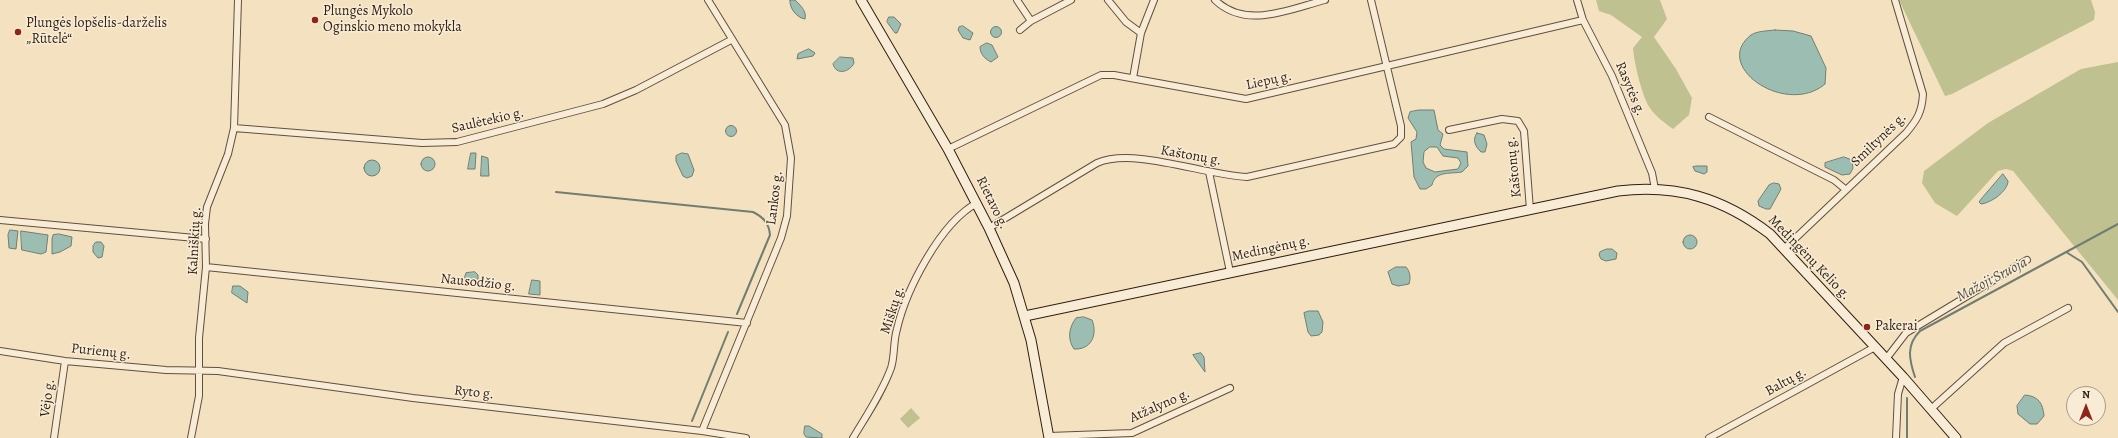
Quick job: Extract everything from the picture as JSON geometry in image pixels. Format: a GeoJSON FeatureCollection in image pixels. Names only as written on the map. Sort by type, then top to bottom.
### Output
{"type":"FeatureCollection","features":[{"type":"Feature","properties":{"kind":"street","name":"Kalniškių g."},"geometry":{"type":"LineString","coordinates":[[192,438],[198,407],[199,338],[206,267],[207,207],[228,154],[234,128],[238,0]]}},
{"type":"Feature","properties":{"kind":"street","name":"Lankos g."},"geometry":{"type":"LineString","coordinates":[[702,431],[781,238],[787,216],[791,158],[785,125],[731,40],[708,0]]}},
{"type":"Feature","properties":{"kind":"street","name":"Rietavo g."},"geometry":{"type":"LineString","coordinates":[[860,0],[948,149],[977,203],[1014,283],[1025,316],[1049,437]]}},
{"type":"Feature","properties":{"kind":"street"},"geometry":{"type":"LineString","coordinates":[[1018,0],[1031,21]]}},
{"type":"Feature","properties":{"kind":"street"},"geometry":{"type":"LineString","coordinates":[[1020,30],[1031,21],[1071,0]]}},
{"type":"Feature","properties":{"kind":"street"},"geometry":{"type":"LineString","coordinates":[[1108,0],[1126,22],[1141,32]]}},
{"type":"Feature","properties":{"kind":"street"},"geometry":{"type":"LineString","coordinates":[[1133,78],[1141,32],[1154,0]]}},
{"type":"Feature","properties":{"kind":"street"},"geometry":{"type":"LineString","coordinates":[[1215,0],[1221,6],[1239,14],[1260,16],[1325,0]]}},
{"type":"Feature","properties":{"kind":"street"},"geometry":{"type":"LineString","coordinates":[[1371,0],[1387,65]]}},
{"type":"Feature","properties":{"kind":"street","name":"Rasytės g."},"geometry":{"type":"LineString","coordinates":[[1578,0],[1583,20],[1612,76],[1652,173],[1655,189]]}},
{"type":"Feature","properties":{"kind":"street","name":"Smiltynės g."},"geometry":{"type":"LineString","coordinates":[[1784,249],[1845,189],[1906,133],[1918,119],[1922,110],[1923,94],[1895,0]]}},
{"type":"Feature","properties":{"kind":"street","name":"Liepų g."},"geometry":{"type":"LineString","coordinates":[[948,149],[1101,75],[1114,75],[1133,78],[1246,99],[1583,20]]}},
{"type":"Feature","properties":{"kind":"street","name":"Saulėtekio g."},"geometry":{"type":"LineString","coordinates":[[234,128],[422,143],[457,142],[603,104],[636,90],[731,40]]}},
{"type":"Feature","properties":{"kind":"street","name":"Kaštonų g."},"geometry":{"type":"LineString","coordinates":[[989,228],[1105,160],[1118,157],[1134,158],[1238,176],[1256,176],[1394,144],[1402,137],[1401,126],[1387,65]]}},
{"type":"Feature","properties":{"kind":"street"},"geometry":{"type":"LineString","coordinates":[[1709,118],[1834,180],[1845,189]]}},
{"type":"Feature","properties":{"kind":"street","name":"Kaštonų g."},"geometry":{"type":"LineString","coordinates":[[1449,130],[1502,119],[1518,121],[1524,131],[1527,211]]}},
{"type":"Feature","properties":{"kind":"street"},"geometry":{"type":"LineString","coordinates":[[1209,172],[1230,272]]}},
{"type":"Feature","properties":{"kind":"street","name":"Medingėnų Kelio g."},"geometry":{"type":"LineString","coordinates":[[1527,211],[1618,191],[1655,189],[1690,194],[1728,208],[1757,224],[1784,249],[1903,377],[1956,438]]}},
{"type":"Feature","properties":{"kind":"street","name":"Miškų g."},"geometry":{"type":"LineString","coordinates":[[853,438],[890,371],[897,329],[920,270],[946,231],[964,211],[977,203]]}},
{"type":"Feature","properties":{"kind":"street","name":"Medingėnų g."},"geometry":{"type":"LineString","coordinates":[[1025,316],[1527,211]]}},
{"type":"Feature","properties":{"kind":"street"},"geometry":{"type":"LineString","coordinates":[[0,220],[206,239]]}},
{"type":"Feature","properties":{"kind":"street"},"geometry":{"type":"LineString","coordinates":[[1886,359],[1906,333],[2027,260]]}},
{"type":"Feature","properties":{"kind":"street","name":"Nausodžio g."},"geometry":{"type":"LineString","coordinates":[[206,267],[747,323]]}},
{"type":"Feature","properties":{"kind":"street"},"geometry":{"type":"LineString","coordinates":[[1931,409],[2004,343],[2068,308]]}},
{"type":"Feature","properties":{"kind":"street","name":"Baltų g."},"geometry":{"type":"LineString","coordinates":[[1709,438],[1875,347]]}},
{"type":"Feature","properties":{"kind":"street","name":"Purienų g."},"geometry":{"type":"LineString","coordinates":[[0,351],[65,361],[166,370],[199,371]]}},
{"type":"Feature","properties":{"kind":"street","name":"Vėjo g."},"geometry":{"type":"LineString","coordinates":[[54,438],[65,361]]}},
{"type":"Feature","properties":{"kind":"street","name":"Ryto g."},"geometry":{"type":"LineString","coordinates":[[199,371],[218,371],[413,398],[702,431],[746,438]]}},
{"type":"Feature","properties":{"kind":"street"},"geometry":{"type":"LineString","coordinates":[[1896,438],[1898,394],[1903,377]]}},
{"type":"Feature","properties":{"kind":"street","name":"Atžalyno g."},"geometry":{"type":"LineString","coordinates":[[1049,437],[1132,433],[1230,388]]}},
{"type":"Feature","properties":{"kind":"green space"},"geometry":{"type":"Polygon","coordinates":[[[1596,0],[1660,0],[1667,19],[1654,37],[1676,69],[1692,98],[1689,115],[1673,129],[1652,111],[1641,88],[1633,48],[1642,37],[1611,15],[1599,11],[1596,0]]]}},
{"type":"Feature","properties":{"kind":"green space"},"geometry":{"type":"Polygon","coordinates":[[[1899,0],[2091,0],[2095,12],[2094,20],[1952,94],[1945,96],[1899,0]]]}},
{"type":"Feature","properties":{"kind":"green space"},"geometry":{"type":"Polygon","coordinates":[[[2118,62],[2118,300],[2013,171],[2006,169],[1998,171],[1957,216],[1935,203],[1922,183],[1924,171],[1988,123],[2081,69],[2118,62]]]}},
{"type":"Feature","properties":{"kind":"green space"},"geometry":{"type":"Polygon","coordinates":[[[911,408],[920,418],[908,428],[900,419],[911,408]]]}},
{"type":"Feature","properties":{"kind":"water"},"geometry":{"type":"Polygon","coordinates":[[[790,0],[795,0],[801,6],[805,13],[805,19],[799,17],[794,12],[790,0]]]}},
{"type":"Feature","properties":{"kind":"water"},"geometry":{"type":"Polygon","coordinates":[[[889,17],[894,17],[901,24],[897,33],[895,33],[887,22],[889,17]]]}},
{"type":"Feature","properties":{"kind":"water"},"geometry":{"type":"Polygon","coordinates":[[[963,26],[973,33],[970,40],[963,38],[958,30],[959,27],[963,26]]]}},
{"type":"Feature","properties":{"kind":"water"},"geometry":{"type":"Polygon","coordinates":[[[994,27],[998,27],[1000,28],[1000,36],[994,37],[991,34],[991,30],[994,27]]]}},
{"type":"Feature","properties":{"kind":"water"},"geometry":{"type":"Polygon","coordinates":[[[1762,31],[1793,31],[1811,36],[1826,68],[1825,84],[1809,93],[1791,95],[1774,91],[1758,84],[1747,73],[1740,60],[1741,47],[1753,34],[1762,31]]]}},
{"type":"Feature","properties":{"kind":"water"},"geometry":{"type":"Polygon","coordinates":[[[987,43],[992,45],[998,57],[991,62],[983,56],[980,50],[980,47],[987,43]]]}},
{"type":"Feature","properties":{"kind":"water"},"geometry":{"type":"Polygon","coordinates":[[[809,49],[815,53],[813,56],[797,59],[798,54],[809,49]]]}},
{"type":"Feature","properties":{"kind":"water"},"geometry":{"type":"Polygon","coordinates":[[[840,57],[853,58],[854,63],[849,69],[843,71],[837,70],[833,64],[840,57]]]}},
{"type":"Feature","properties":{"kind":"water"},"geometry":{"type":"Polygon","coordinates":[[[1419,110],[1434,110],[1438,130],[1443,134],[1440,145],[1444,149],[1467,152],[1468,166],[1462,172],[1439,175],[1436,177],[1432,185],[1426,189],[1420,189],[1414,177],[1411,142],[1416,139],[1417,132],[1408,118],[1410,112],[1419,110]],[[1430,147],[1424,152],[1423,162],[1426,168],[1435,172],[1458,169],[1461,163],[1458,158],[1443,156],[1437,147],[1430,147]]]}},
{"type":"Feature","properties":{"kind":"water"},"geometry":{"type":"Polygon","coordinates":[[[731,125],[735,127],[737,131],[735,135],[731,137],[727,135],[725,131],[727,127],[731,125]]]}},
{"type":"Feature","properties":{"kind":"water"},"geometry":{"type":"Polygon","coordinates":[[[1477,133],[1484,135],[1487,144],[1485,152],[1481,152],[1474,141],[1477,133]]]}},
{"type":"Feature","properties":{"kind":"water"},"geometry":{"type":"Polygon","coordinates":[[[471,153],[476,153],[475,169],[468,169],[471,153]]]}},
{"type":"Feature","properties":{"kind":"water"},"geometry":{"type":"Polygon","coordinates":[[[682,153],[688,154],[694,170],[692,176],[687,178],[683,176],[676,161],[676,156],[682,153]]]}},
{"type":"Feature","properties":{"kind":"water"},"geometry":{"type":"Polygon","coordinates":[[[482,156],[488,158],[489,176],[481,176],[482,156]]]}},
{"type":"Feature","properties":{"kind":"water"},"geometry":{"type":"Polygon","coordinates":[[[425,157],[431,157],[435,161],[435,167],[431,171],[425,171],[421,167],[421,161],[425,157]]]}},
{"type":"Feature","properties":{"kind":"water"},"geometry":{"type":"Polygon","coordinates":[[[1844,157],[1852,160],[1853,168],[1850,174],[1842,175],[1825,167],[1825,163],[1844,157]]]}},
{"type":"Feature","properties":{"kind":"water"},"geometry":{"type":"Polygon","coordinates":[[[372,160],[378,162],[380,168],[378,174],[372,176],[366,174],[364,168],[366,162],[372,160]]]}},
{"type":"Feature","properties":{"kind":"water"},"geometry":{"type":"Polygon","coordinates":[[[1707,166],[1707,172],[1704,174],[1695,171],[1693,167],[1707,166]]]}},
{"type":"Feature","properties":{"kind":"water"},"geometry":{"type":"Polygon","coordinates":[[[2003,174],[2008,181],[2005,189],[1994,199],[1981,204],[1979,202],[2003,174]]]}},
{"type":"Feature","properties":{"kind":"water"},"geometry":{"type":"Polygon","coordinates":[[[1774,183],[1779,184],[1781,189],[1770,209],[1759,206],[1758,201],[1769,185],[1774,183]]]}},
{"type":"Feature","properties":{"kind":"water"},"geometry":{"type":"Polygon","coordinates":[[[10,230],[18,231],[16,249],[9,248],[8,235],[10,230]]]}},
{"type":"Feature","properties":{"kind":"water"},"geometry":{"type":"Polygon","coordinates":[[[21,231],[48,235],[46,252],[41,254],[22,250],[21,231]]]}},
{"type":"Feature","properties":{"kind":"water"},"geometry":{"type":"Polygon","coordinates":[[[59,234],[72,237],[71,246],[60,252],[52,254],[53,235],[59,234]]]}},
{"type":"Feature","properties":{"kind":"water"},"geometry":{"type":"Polygon","coordinates":[[[1687,235],[1693,235],[1697,239],[1697,245],[1693,249],[1687,249],[1683,245],[1683,239],[1687,235]]]}},
{"type":"Feature","properties":{"kind":"water"},"geometry":{"type":"Polygon","coordinates":[[[96,242],[101,242],[104,246],[102,257],[98,258],[93,252],[93,246],[96,242]]]}},
{"type":"Feature","properties":{"kind":"water"},"geometry":{"type":"Polygon","coordinates":[[[1607,249],[1612,249],[1617,253],[1616,259],[1606,261],[1601,259],[1599,255],[1600,252],[1607,249]]]}},
{"type":"Feature","properties":{"kind":"water"},"geometry":{"type":"Polygon","coordinates":[[[1396,267],[1406,267],[1410,275],[1409,284],[1398,286],[1392,284],[1388,272],[1396,267]]]}},
{"type":"Feature","properties":{"kind":"water"},"geometry":{"type":"Polygon","coordinates":[[[475,272],[478,275],[478,279],[466,281],[464,279],[466,273],[475,272]]]}},
{"type":"Feature","properties":{"kind":"water"},"geometry":{"type":"Polygon","coordinates":[[[532,280],[540,281],[540,295],[529,294],[532,280]]]}},
{"type":"Feature","properties":{"kind":"water"},"geometry":{"type":"Polygon","coordinates":[[[233,286],[240,286],[248,292],[247,303],[232,293],[233,286]]]}},
{"type":"Feature","properties":{"kind":"water"},"geometry":{"type":"Polygon","coordinates":[[[1309,311],[1318,311],[1323,322],[1322,332],[1319,335],[1311,336],[1308,332],[1304,313],[1309,311]]]}},
{"type":"Feature","properties":{"kind":"water"},"geometry":{"type":"Polygon","coordinates":[[[1084,317],[1092,320],[1094,331],[1092,340],[1085,347],[1074,349],[1070,341],[1070,329],[1076,318],[1084,317]]]}},
{"type":"Feature","properties":{"kind":"water"},"geometry":{"type":"Polygon","coordinates":[[[1201,353],[1204,357],[1205,372],[1193,355],[1201,353]]]}},
{"type":"Feature","properties":{"kind":"water"},"geometry":{"type":"Polygon","coordinates":[[[2025,395],[2037,399],[2043,408],[2044,416],[2037,424],[2030,424],[2018,414],[2017,406],[2025,395]]]}},
{"type":"Feature","properties":{"kind":"water"},"geometry":{"type":"Polygon","coordinates":[[[805,426],[809,426],[822,434],[822,438],[806,437],[804,434],[805,426]]]}},
{"type":"Feature","properties":{"kind":"waterway"},"geometry":{"type":"LineString","coordinates":[[556,192],[753,212],[760,216],[767,224],[770,235],[737,314]]}},
{"type":"Feature","properties":{"kind":"waterway","name":"Mažoji Sruoja"},"geometry":{"type":"LineString","coordinates":[[1915,377],[1911,364],[1910,352],[1912,342],[1920,331],[2118,224]]}},
{"type":"Feature","properties":{"kind":"waterway"},"geometry":{"type":"LineString","coordinates":[[2066,252],[2082,262],[2118,312]]}},
{"type":"Feature","properties":{"kind":"waterway"},"geometry":{"type":"LineString","coordinates":[[692,421],[728,332]]}},
{"type":"Feature","properties":{"kind":"waterway","name":"Mažoji Sruoja"},"geometry":{"type":"LineString","coordinates":[[1907,398],[1907,438]]}},
{"type":"Feature","properties":{"kind":"place","name":"Plungės Mykolo Oginskio meno mokykla"},"geometry":{"type":"Point","coordinates":[315,20]}},
{"type":"Feature","properties":{"kind":"place","name":"Plungės lopšelis-darželis „Rūtelė“"},"geometry":{"type":"Point","coordinates":[18,32]}},
{"type":"Feature","properties":{"kind":"place","name":"Pakerai"},"geometry":{"type":"Point","coordinates":[1867,327]}}]}
